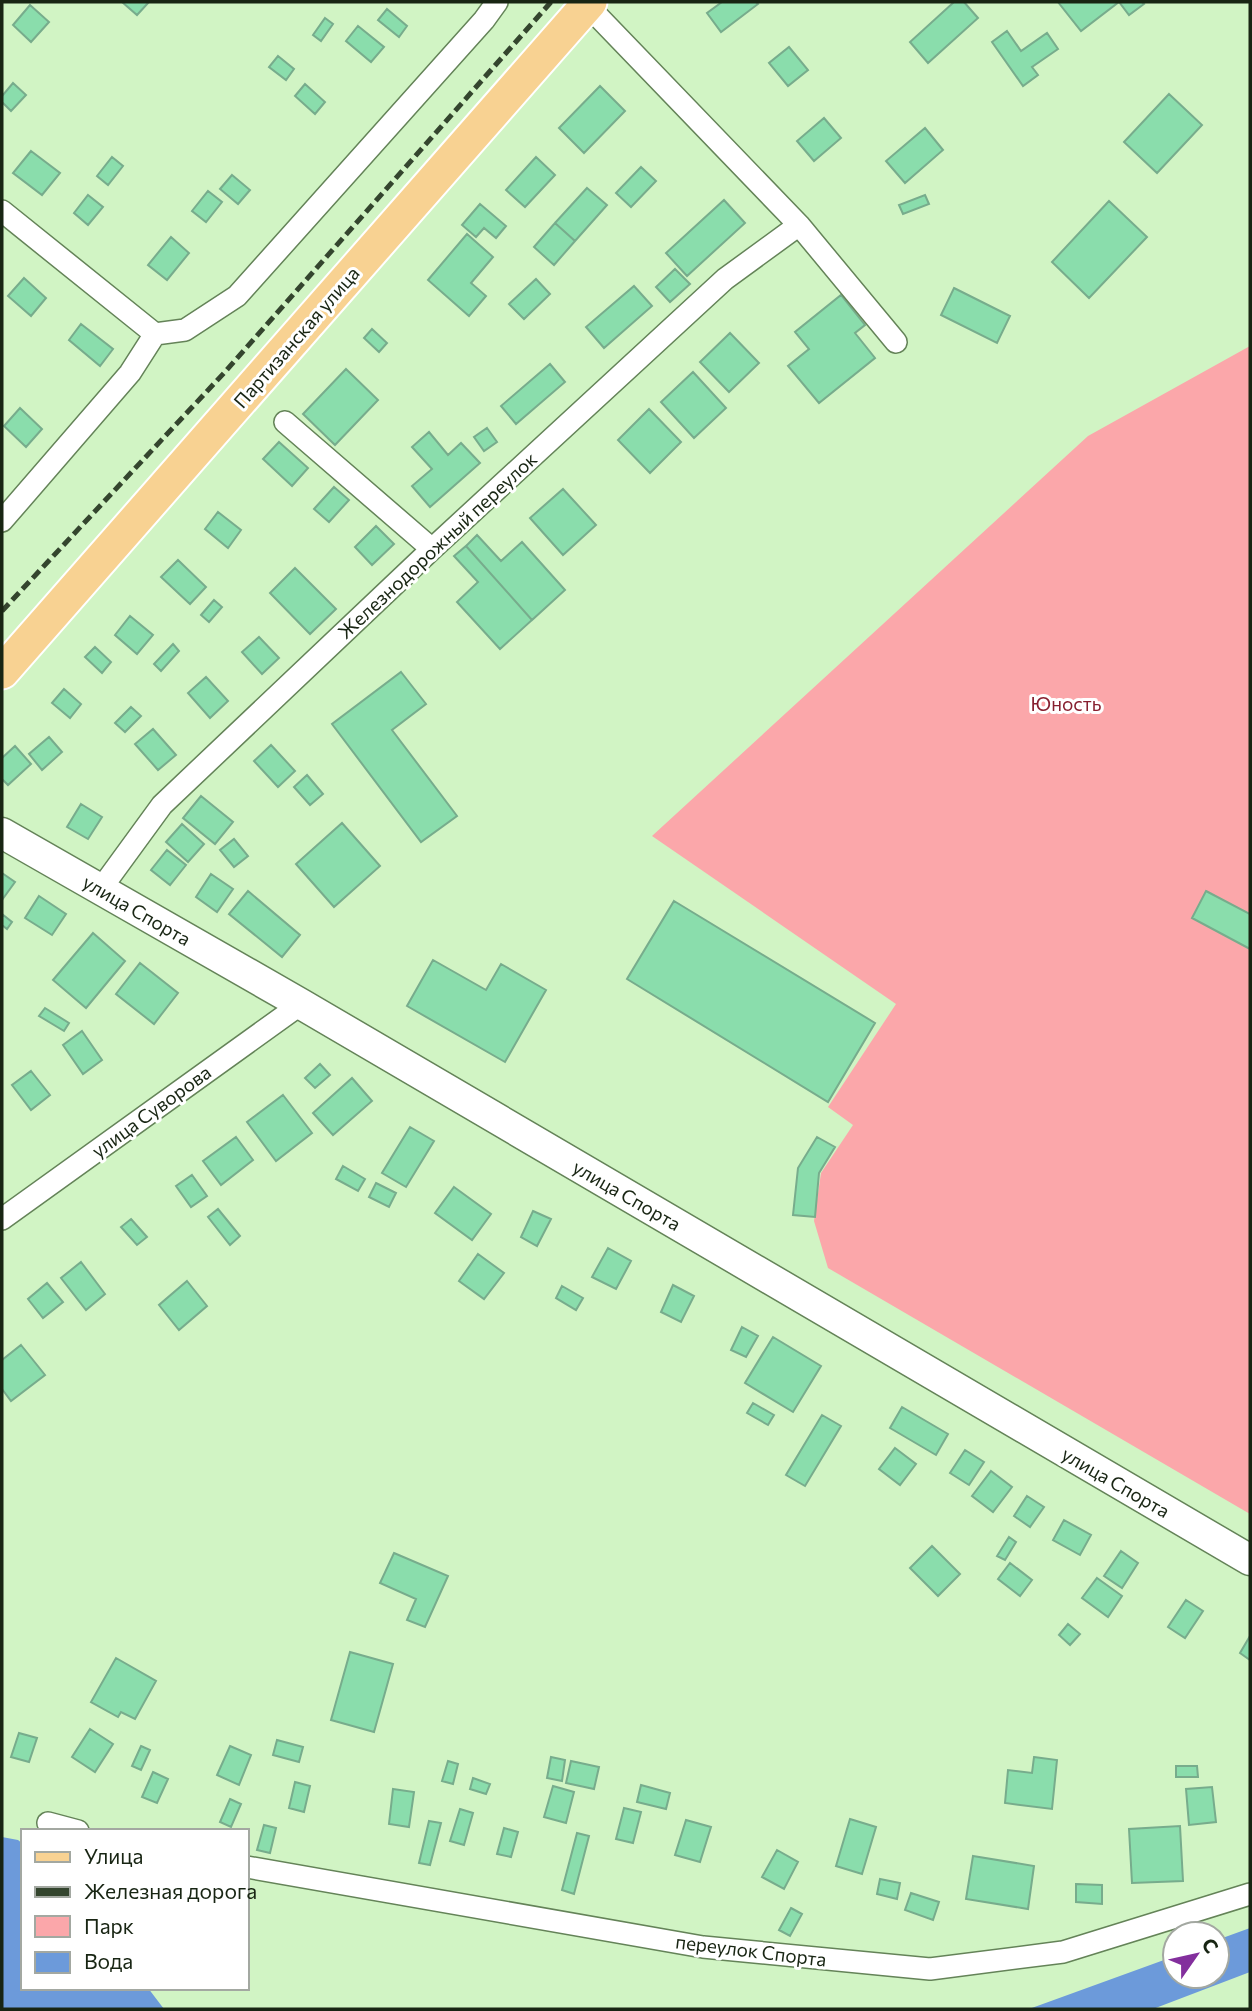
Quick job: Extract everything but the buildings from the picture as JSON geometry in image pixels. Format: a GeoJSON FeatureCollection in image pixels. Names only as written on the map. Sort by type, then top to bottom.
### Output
{"type":"FeatureCollection","features":[{"type":"Feature","properties":{"kind":"main road","name":"Партизанская улица"},"geometry":{"type":"LineString","coordinates":[[2,672],[589,3]]}},
{"type":"Feature","properties":{"kind":"street"},"geometry":{"type":"LineString","coordinates":[[2,211],[155,334],[185,330],[237,296],[497,2]]}},
{"type":"Feature","properties":{"kind":"street"},"geometry":{"type":"LineString","coordinates":[[589,3],[799,225],[896,342]]}},
{"type":"Feature","properties":{"kind":"street","name":"Железнодорожный переулок"},"geometry":{"type":"LineString","coordinates":[[100,890],[162,805],[432,549],[725,279],[799,225]]}},
{"type":"Feature","properties":{"kind":"street"},"geometry":{"type":"LineString","coordinates":[[2,521],[130,373],[155,334]]}},
{"type":"Feature","properties":{"kind":"street"},"geometry":{"type":"LineString","coordinates":[[285,422],[432,549]]}},
{"type":"Feature","properties":{"kind":"street","name":"улица Спорта"},"geometry":{"type":"LineString","coordinates":[[2,833],[301,1004],[1250,1560]]}},
{"type":"Feature","properties":{"kind":"street","name":"улица Суворова"},"geometry":{"type":"LineString","coordinates":[[2,1219],[301,1004]]}},
{"type":"Feature","properties":{"kind":"street"},"geometry":{"type":"LineString","coordinates":[[48,1824],[69,1829]]}},
{"type":"Feature","properties":{"kind":"street","name":"переулок Спорта"},"geometry":{"type":"LineString","coordinates":[[248,1867],[703,1947],[930,1969],[1063,1952],[1250,1894]]}},
{"type":"Feature","properties":{"kind":"green space","name":"Юность"},"geometry":{"type":"Polygon","coordinates":[[[1250,346],[1250,1514],[828,1268],[814,1221],[821,1173],[853,1125],[828,1107],[896,1004],[652,836],[1088,436],[1250,346]]]}},
{"type":"Feature","properties":{"kind":"water"},"geometry":{"type":"Polygon","coordinates":[[[2,1837],[21,1842],[21,1990],[150,1990],[164,2009],[2,2009],[2,1837]]]}},
{"type":"Feature","properties":{"kind":"water"},"geometry":{"type":"Polygon","coordinates":[[[1250,1928],[1250,1972],[1231,1979],[1231,1935],[1250,1928]]]}},
{"type":"Feature","properties":{"kind":"water"},"geometry":{"type":"Polygon","coordinates":[[[1161,1961],[1161,1990],[1203,1990],[1153,2009],[1029,2009],[1161,1961]]]}},
{"type":"Feature","properties":{"kind":"railway"},"geometry":{"type":"LineString","coordinates":[[2,611],[224,373],[551,2]]}}]}
